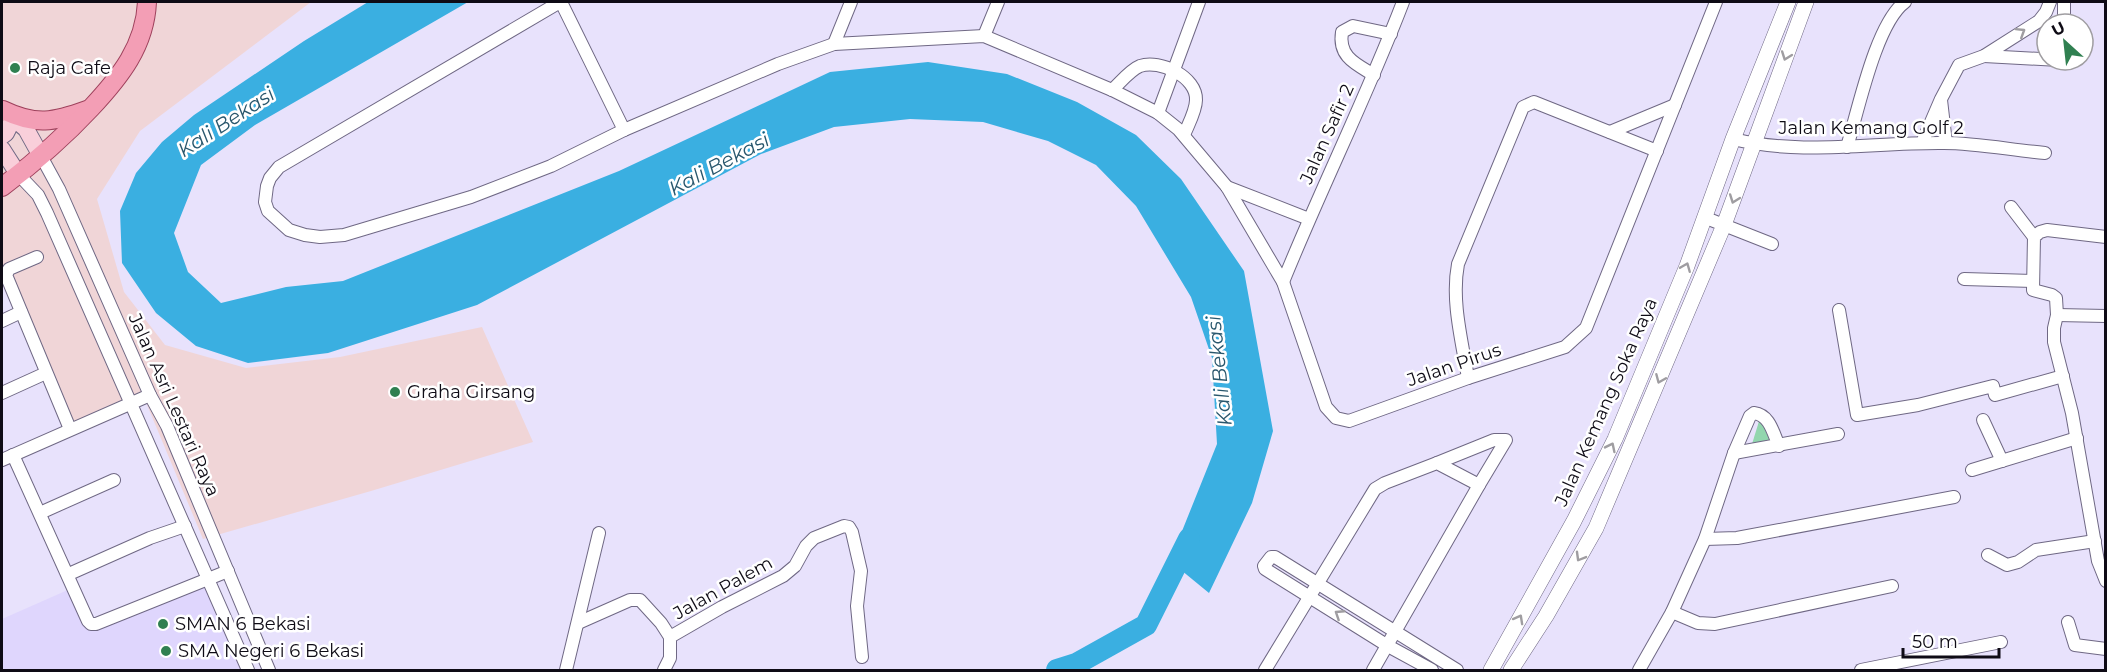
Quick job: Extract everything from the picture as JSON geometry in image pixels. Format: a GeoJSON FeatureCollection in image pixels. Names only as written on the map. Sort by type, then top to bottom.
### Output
{"type":"FeatureCollection","features":[{"type":"Feature","properties":{"kind":"main road"},"geometry":{"type":"LineString","coordinates":[[2,187],[70,132],[107,92],[130,62],[144,26],[147,2]]}},
{"type":"Feature","properties":{"kind":"main road"},"geometry":{"type":"LineString","coordinates":[[6,113],[31,121],[46,121],[62,119],[91,108]]}},
{"type":"Feature","properties":{"kind":"main road"},"geometry":{"type":"LineString","coordinates":[[2,136],[6,133],[6,113]]}},
{"type":"Feature","properties":{"kind":"main road"},"geometry":{"type":"LineString","coordinates":[[6,113],[26,129],[41,156]]}},
{"type":"Feature","properties":{"kind":"main road"},"geometry":{"type":"LineString","coordinates":[[2,149],[18,174]]}},
{"type":"Feature","properties":{"kind":"street"},"geometry":{"type":"LineString","coordinates":[[624,130],[560,2],[279,167],[270,178],[265,202],[268,211],[289,230],[320,237],[344,234],[471,196],[551,166],[624,130],[778,64],[834,44],[984,36],[998,2]]}},
{"type":"Feature","properties":{"kind":"street"},"geometry":{"type":"LineString","coordinates":[[834,44],[851,2]]}},
{"type":"Feature","properties":{"kind":"street"},"geometry":{"type":"LineString","coordinates":[[1158,112],[1199,2]]}},
{"type":"Feature","properties":{"kind":"street","name":"Jalan Safir 2"},"geometry":{"type":"LineString","coordinates":[[1283,282],[1374,75],[1403,2]]}},
{"type":"Feature","properties":{"kind":"street","name":"Jalan Pirus"},"geometry":{"type":"LineString","coordinates":[[984,36],[1158,112],[1184,135],[1227,187],[1283,282],[1326,407],[1336,418],[1349,421],[1468,378],[1564,347],[1586,328],[1716,2]]}},
{"type":"Feature","properties":{"kind":"street","name":"Jalan Kemang Soka Raya"},"geometry":{"type":"LineString","coordinates":[[1491,670],[1574,521],[1615,439],[1706,218],[1733,139],[1788,2]]}},
{"type":"Feature","properties":{"kind":"street","name":"Jalan Kemang Soka Raya"},"geometry":{"type":"LineString","coordinates":[[1511,670],[1546,616],[1596,528],[1724,225],[1806,2]]}},
{"type":"Feature","properties":{"kind":"street"},"geometry":{"type":"LineString","coordinates":[[1847,147],[1875,50],[1888,21],[1897,8],[1905,2]]}},
{"type":"Feature","properties":{"kind":"street"},"geometry":{"type":"LineString","coordinates":[[1922,143],[1959,65],[1984,56],[2039,21],[2048,7]]}},
{"type":"Feature","properties":{"kind":"street"},"geometry":{"type":"LineString","coordinates":[[1374,75],[1346,56],[1342,48],[1342,32],[1353,26],[1391,34]]}},
{"type":"Feature","properties":{"kind":"street"},"geometry":{"type":"LineString","coordinates":[[1984,56],[2035,59]]}},
{"type":"Feature","properties":{"kind":"street"},"geometry":{"type":"LineString","coordinates":[[1112,90],[1140,66],[1150,65],[1173,70],[1188,80],[1194,88],[1196,102],[1184,135]]}},
{"type":"Feature","properties":{"kind":"street"},"geometry":{"type":"LineString","coordinates":[[1941,99],[1946,143]]}},
{"type":"Feature","properties":{"kind":"street"},"geometry":{"type":"LineString","coordinates":[[1468,378],[1457,306],[1455,279],[1458,264],[1524,107],[1534,102],[1657,151]]}},
{"type":"Feature","properties":{"kind":"street"},"geometry":{"type":"LineString","coordinates":[[1610,132],[1675,105]]}},
{"type":"Feature","properties":{"kind":"street","name":"Jalan Kemang Golf 2"},"geometry":{"type":"LineString","coordinates":[[1733,139],[1765,146],[1847,147],[1946,143],[2044,153]]}},
{"type":"Feature","properties":{"kind":"street","name":"Jalan Asri Lestari Raya"},"geometry":{"type":"LineString","coordinates":[[41,156],[59,189],[150,395],[167,426],[269,670]]}},
{"type":"Feature","properties":{"kind":"street"},"geometry":{"type":"LineString","coordinates":[[18,174],[38,195],[47,213],[248,670]]}},
{"type":"Feature","properties":{"kind":"street"},"geometry":{"type":"LineString","coordinates":[[1227,187],[1309,219]]}},
{"type":"Feature","properties":{"kind":"street"},"geometry":{"type":"LineString","coordinates":[[47,213],[48,206],[54,201],[58,200],[64,204]]}},
{"type":"Feature","properties":{"kind":"street"},"geometry":{"type":"LineString","coordinates":[[2011,207],[2034,237],[2033,290],[2056,298],[2054,342],[2077,438],[2095,542],[2104,574]]}},
{"type":"Feature","properties":{"kind":"street"},"geometry":{"type":"LineString","coordinates":[[1706,218],[1772,244]]}},
{"type":"Feature","properties":{"kind":"street"},"geometry":{"type":"LineString","coordinates":[[2034,237],[2047,230],[2106,237]]}},
{"type":"Feature","properties":{"kind":"street"},"geometry":{"type":"LineString","coordinates":[[37,257],[9,269],[6,278],[70,429]]}},
{"type":"Feature","properties":{"kind":"street"},"geometry":{"type":"LineString","coordinates":[[1964,279],[2032,281]]}},
{"type":"Feature","properties":{"kind":"street"},"geometry":{"type":"LineString","coordinates":[[79,288],[99,280]]}},
{"type":"Feature","properties":{"kind":"street"},"geometry":{"type":"LineString","coordinates":[[1839,310],[1857,415],[1918,405],[1993,386],[1995,395],[2062,376]]}},
{"type":"Feature","properties":{"kind":"street"},"geometry":{"type":"LineString","coordinates":[[2,321],[21,312]]}},
{"type":"Feature","properties":{"kind":"street"},"geometry":{"type":"LineString","coordinates":[[2057,315],[2106,316]]}},
{"type":"Feature","properties":{"kind":"street"},"geometry":{"type":"LineString","coordinates":[[2,393],[46,372]]}},
{"type":"Feature","properties":{"kind":"street"},"geometry":{"type":"LineString","coordinates":[[150,395],[8,457],[69,574],[88,621],[94,624],[228,571]]}},
{"type":"Feature","properties":{"kind":"street"},"geometry":{"type":"LineString","coordinates":[[1639,670],[1672,612],[1705,539],[1734,453],[1747,420],[1754,413],[1768,420],[1779,446]]}},
{"type":"Feature","properties":{"kind":"street"},"geometry":{"type":"LineString","coordinates":[[1983,420],[2002,461]]}},
{"type":"Feature","properties":{"kind":"street"},"geometry":{"type":"LineString","coordinates":[[1734,453],[1838,434]]}},
{"type":"Feature","properties":{"kind":"street"},"geometry":{"type":"LineString","coordinates":[[1972,470],[2077,438]]}},
{"type":"Feature","properties":{"kind":"street"},"geometry":{"type":"LineString","coordinates":[[1265,670],[1375,489],[1494,440],[1506,440],[1372,670]]}},
{"type":"Feature","properties":{"kind":"street"},"geometry":{"type":"LineString","coordinates":[[1437,463],[1479,484]]}},
{"type":"Feature","properties":{"kind":"street"},"geometry":{"type":"LineString","coordinates":[[39,513],[114,480]]}},
{"type":"Feature","properties":{"kind":"street"},"geometry":{"type":"LineString","coordinates":[[1705,539],[1737,538],[1954,497]]}},
{"type":"Feature","properties":{"kind":"street"},"geometry":{"type":"LineString","coordinates":[[69,574],[150,538],[185,526]]}},
{"type":"Feature","properties":{"kind":"street","name":"Jalan Palem"},"geometry":{"type":"LineString","coordinates":[[664,670],[670,658],[670,638],[722,607],[783,576],[795,566],[806,546],[814,538],[844,526],[849,527],[852,532],[861,571],[857,606],[862,657]]}},
{"type":"Feature","properties":{"kind":"street"},"geometry":{"type":"LineString","coordinates":[[566,670],[599,533]]}},
{"type":"Feature","properties":{"kind":"street"},"geometry":{"type":"LineString","coordinates":[[1988,555],[2007,565],[2018,562],[2036,550],[2095,542]]}},
{"type":"Feature","properties":{"kind":"street"},"geometry":{"type":"LineString","coordinates":[[1432,670],[1388,646],[1265,569],[1264,566],[1271,557],[1275,557],[1457,670]]}},
{"type":"Feature","properties":{"kind":"street"},"geometry":{"type":"LineString","coordinates":[[1672,612],[1698,623],[1715,624],[1892,586]]}},
{"type":"Feature","properties":{"kind":"street"},"geometry":{"type":"LineString","coordinates":[[578,623],[630,600],[640,600],[650,609],[670,638]]}},
{"type":"Feature","properties":{"kind":"street"},"geometry":{"type":"LineString","coordinates":[[2068,622],[2075,645],[2106,649]]}},
{"type":"Feature","properties":{"kind":"street"},"geometry":{"type":"LineString","coordinates":[[1861,670],[2001,642]]}},
{"type":"Feature","properties":{"kind":"street"},"geometry":{"type":"LineString","coordinates":[[239,651],[258,644]]}},
{"type":"Feature","properties":{"kind":"shaded area"},"geometry":{"type":"Polygon","coordinates":[[[2,2],[311,2],[140,131],[97,199],[124,292],[165,345],[246,368],[340,357],[482,327],[533,442],[203,539],[145,400],[67,434],[2,283],[2,2]]]}},
{"type":"Feature","properties":{"kind":"shaded area","name":"SMAN 6 Bekasi"},"geometry":{"type":"Polygon","coordinates":[[[207,583],[244,670],[2,670],[2,619],[70,589],[90,628],[207,583]]]}},
{"type":"Feature","properties":{"kind":"green space"},"geometry":{"type":"Polygon","coordinates":[[[1760,418],[1770,441],[1752,444],[1760,418]]]}},
{"type":"Feature","properties":{"kind":"water"},"geometry":{"type":"Polygon","coordinates":[[[368,2],[468,2],[255,125],[201,165],[174,233],[188,272],[221,303],[286,287],[343,281],[619,171],[830,72],[928,62],[1007,74],[1077,102],[1136,135],[1181,179],[1244,271],[1273,431],[1252,503],[1209,593],[1170,561],[1217,444],[1212,358],[1191,297],[1136,206],[1096,165],[1048,141],[983,122],[910,119],[834,127],[761,154],[477,305],[328,353],[248,363],[196,346],[156,313],[122,263],[120,211],[136,173],[162,142],[194,115],[304,41],[368,2]]]}},
{"type":"Feature","properties":{"kind":"waterway","name":"Kali Bekasi"},"geometry":{"type":"LineString","coordinates":[[1057,670],[1076,664],[1146,625],[1189,539]]}},
{"type":"Feature","properties":{"kind":"place","name":"Raja Cafe"},"geometry":{"type":"Point","coordinates":[15,68]}},
{"type":"Feature","properties":{"kind":"place","name":"Graha Girsang"},"geometry":{"type":"Point","coordinates":[395,392]}},
{"type":"Feature","properties":{"kind":"place","name":"SMAN 6 Bekasi"},"geometry":{"type":"Point","coordinates":[163,624]}},
{"type":"Feature","properties":{"kind":"place","name":"SMA Negeri 6 Bekasi"},"geometry":{"type":"Point","coordinates":[166,651]}}]}
